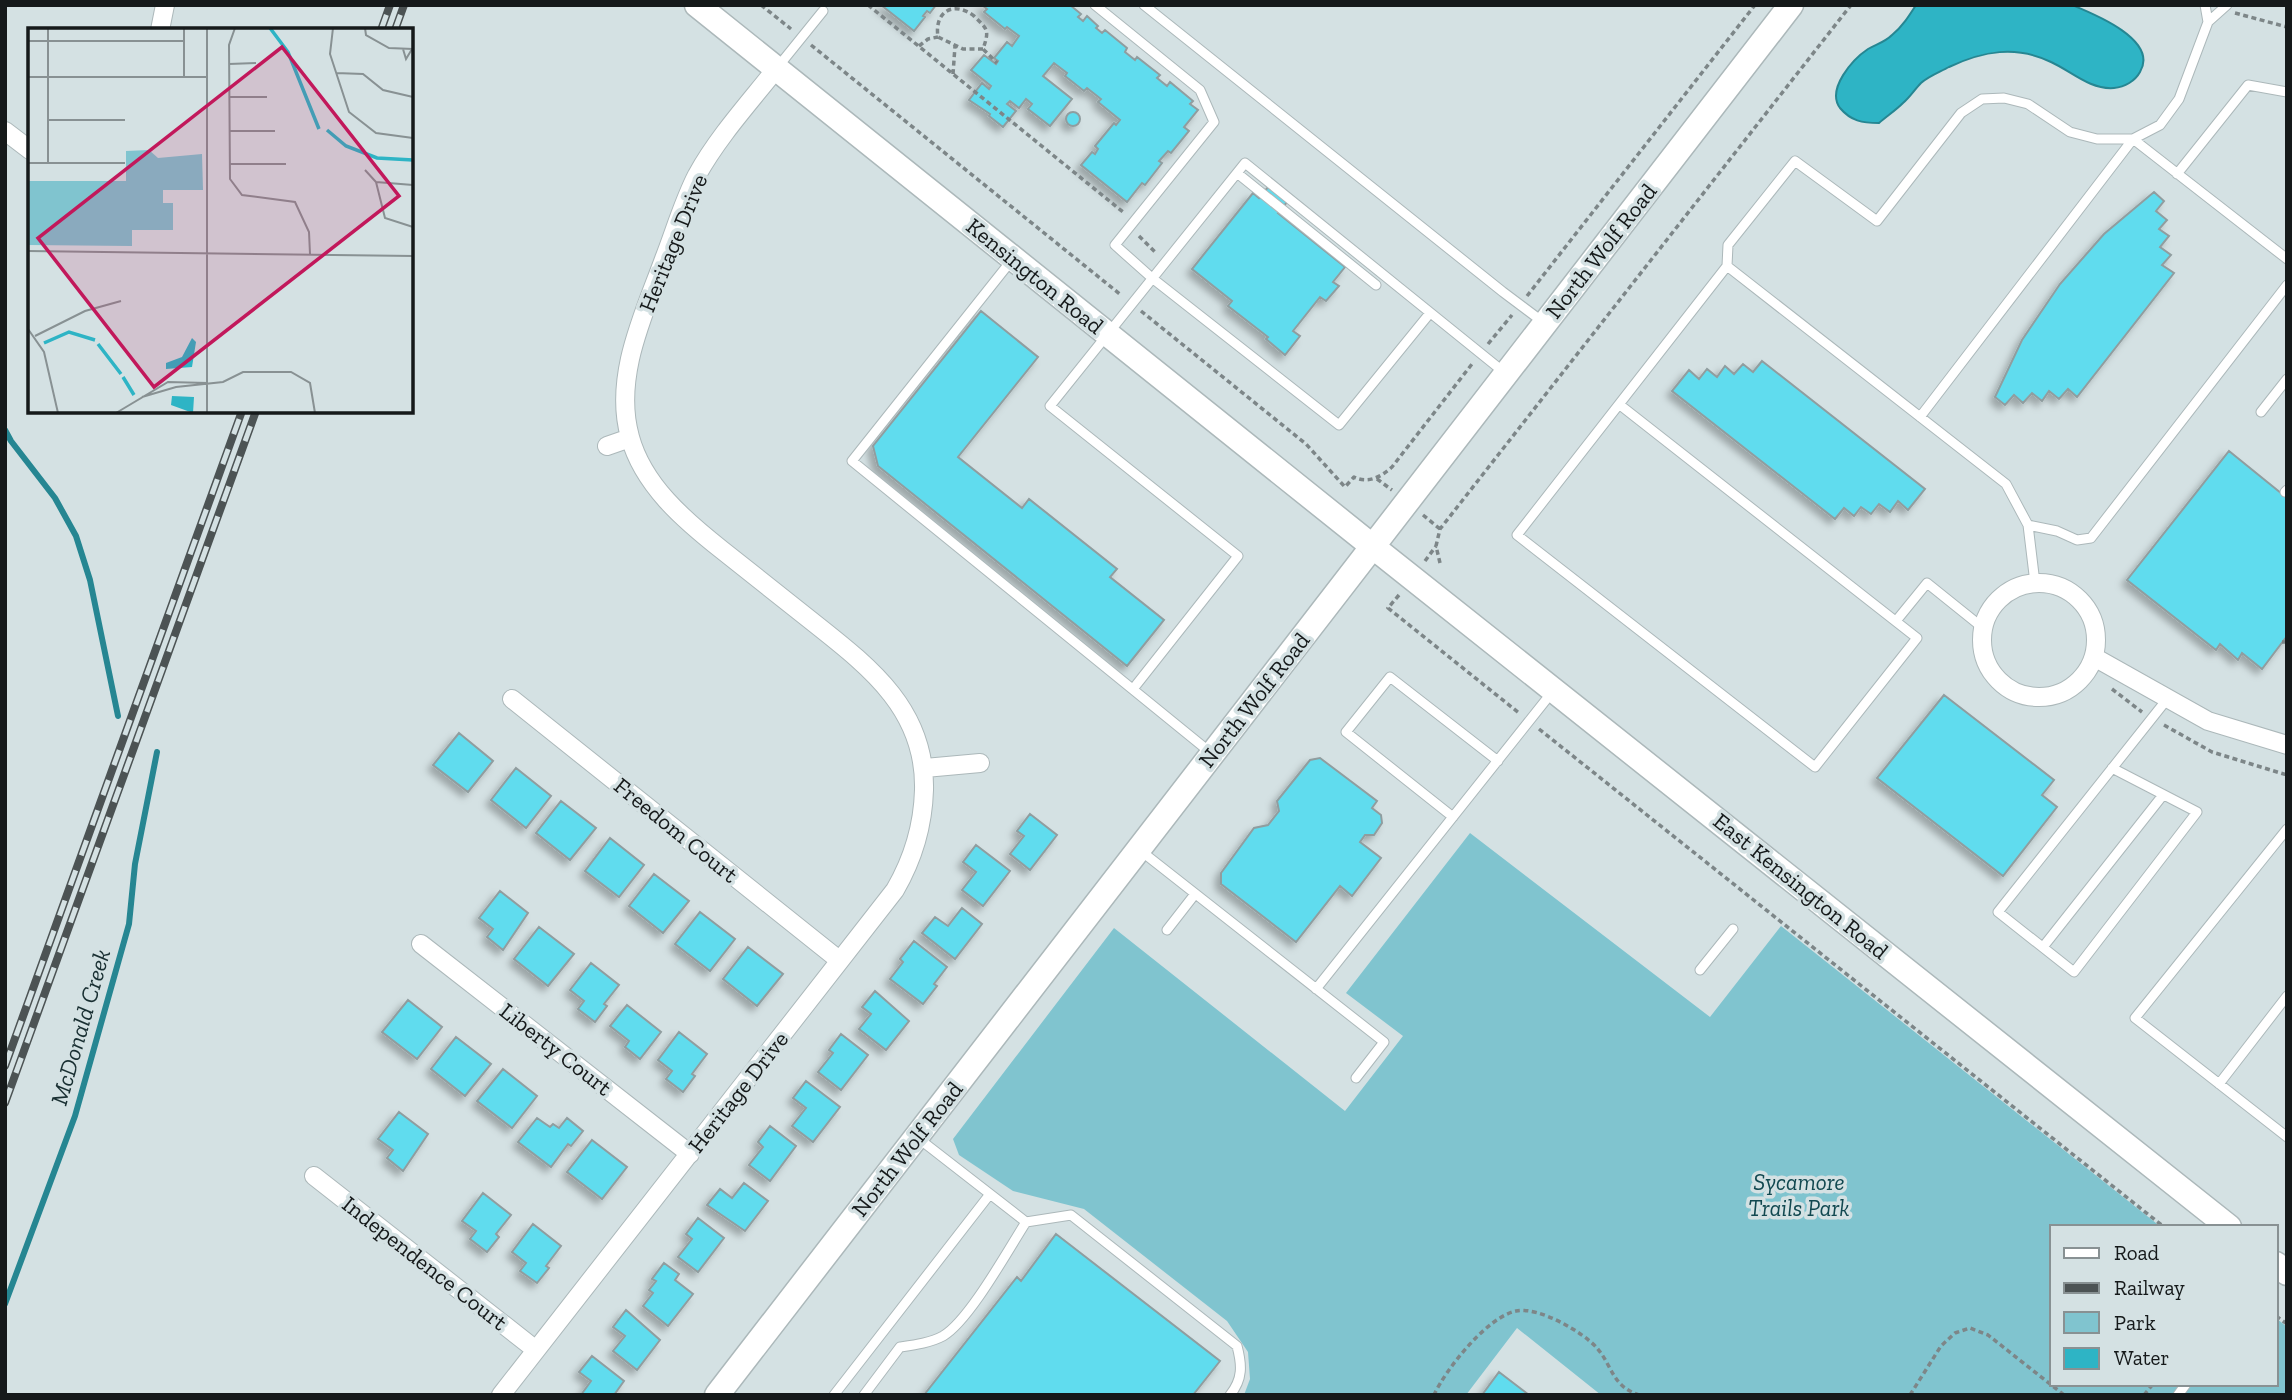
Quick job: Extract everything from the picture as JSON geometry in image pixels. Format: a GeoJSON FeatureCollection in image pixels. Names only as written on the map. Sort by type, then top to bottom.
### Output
{"type":"FeatureCollection","features":[{"type":"Feature","properties":{"kind":"main road","name":"Kensington Road"},"geometry":{"type":"LineString","coordinates":[[697,5],[1373,546]]}},
{"type":"Feature","properties":{"kind":"main road","name":"North Wolf Road"},"geometry":{"type":"LineString","coordinates":[[717,1395],[1791,5]]}},
{"type":"Feature","properties":{"kind":"main road","name":"East Kensington Road"},"geometry":{"type":"LineString","coordinates":[[1373,546],[2226,1225]]}},
{"type":"Feature","properties":{"kind":"street"},"geometry":{"type":"LineString","coordinates":[[160,28],[165,5]]}},
{"type":"Feature","properties":{"kind":"street","name":"Heritage Drive"},"geometry":{"type":"LineString","coordinates":[[501,1395],[895,890],[907,870],[924,806],[925,768],[919,742],[909,720],[878,675],[683,517],[653,483],[630,438],[626,388],[632,351],[684,204],[710,154],[776,69]]}},
{"type":"Feature","properties":{"kind":"street"},"geometry":{"type":"LineString","coordinates":[[5,131],[28,148]]}},
{"type":"Feature","properties":{"kind":"street"},"geometry":{"type":"LineString","coordinates":[[607,446],[630,438]]}},
{"type":"Feature","properties":{"kind":"street"},"geometry":{"type":"LineString","coordinates":[[2035,583],[2053,584],[2070,592],[2084,604],[2093,620],[2097,639],[2091,664],[2074,686],[2056,695],[2037,697],[2018,693],[2001,682],[1989,667],[1983,648],[1983,628],[1990,611],[2001,597],[2017,587],[2035,583]]}},
{"type":"Feature","properties":{"kind":"street"},"geometry":{"type":"LineString","coordinates":[[2091,664],[2168,697],[2208,720],[2287,745]]}},
{"type":"Feature","properties":{"kind":"street","name":"Freedom Court"},"geometry":{"type":"LineString","coordinates":[[512,699],[839,960]]}},
{"type":"Feature","properties":{"kind":"street"},"geometry":{"type":"LineString","coordinates":[[925,768],[980,763]]}},
{"type":"Feature","properties":{"kind":"street","name":"Liberty Court"},"geometry":{"type":"LineString","coordinates":[[421,944],[690,1154]]}},
{"type":"Feature","properties":{"kind":"street","name":"Independence Court"},"geometry":{"type":"LineString","coordinates":[[314,1176],[536,1350]]}},
{"type":"Feature","properties":{"kind":"lane"},"geometry":{"type":"LineString","coordinates":[[1095,5],[1200,90],[1214,122],[1115,246],[1339,425],[1430,313]]}},
{"type":"Feature","properties":{"kind":"lane"},"geometry":{"type":"LineString","coordinates":[[1144,5],[1545,323]]}},
{"type":"Feature","properties":{"kind":"lane"},"geometry":{"type":"LineString","coordinates":[[2205,5],[2208,22]]}},
{"type":"Feature","properties":{"kind":"lane"},"geometry":{"type":"LineString","coordinates":[[1920,416],[2133,139],[2160,125],[2179,99],[2208,22],[2225,7]]}},
{"type":"Feature","properties":{"kind":"lane"},"geometry":{"type":"LineString","coordinates":[[776,69],[823,11]]}},
{"type":"Feature","properties":{"kind":"lane"},"geometry":{"type":"LineString","coordinates":[[2177,174],[2248,85],[2287,92]]}},
{"type":"Feature","properties":{"kind":"lane"},"geometry":{"type":"LineString","coordinates":[[1620,405],[1917,638],[1815,768],[1517,535],[1727,266],[1728,245],[1795,161],[1877,222],[1961,113],[1982,99],[2004,98],[2028,104],[2070,132],[2097,139],[2133,139],[2287,259]]}},
{"type":"Feature","properties":{"kind":"lane"},"geometry":{"type":"LineString","coordinates":[[1133,689],[1238,556],[1050,406],[1245,163],[1506,374]]}},
{"type":"Feature","properties":{"kind":"lane"},"geometry":{"type":"LineString","coordinates":[[1237,173],[1376,285]]}},
{"type":"Feature","properties":{"kind":"lane"},"geometry":{"type":"LineString","coordinates":[[1012,258],[852,461],[1212,754]]}},
{"type":"Feature","properties":{"kind":"lane"},"geometry":{"type":"LineString","coordinates":[[1727,266],[2006,484],[2028,525],[2035,583]]}},
{"type":"Feature","properties":{"kind":"lane"},"geometry":{"type":"LineString","coordinates":[[2028,525],[2057,531],[2077,540],[2091,538],[2287,285]]}},
{"type":"Feature","properties":{"kind":"lane"},"geometry":{"type":"LineString","coordinates":[[2261,412],[2287,379]]}},
{"type":"Feature","properties":{"kind":"lane"},"geometry":{"type":"LineString","coordinates":[[1896,621],[1927,583],[1983,628]]}},
{"type":"Feature","properties":{"kind":"lane"},"geometry":{"type":"LineString","coordinates":[[1453,817],[1346,732],[1390,677],[1498,761]]}},
{"type":"Feature","properties":{"kind":"lane"},"geometry":{"type":"LineString","coordinates":[[1317,989],[1554,690]]}},
{"type":"Feature","properties":{"kind":"lane"},"geometry":{"type":"LineString","coordinates":[[2112,768],[2197,812],[2074,972],[1998,912],[2168,697]]}},
{"type":"Feature","properties":{"kind":"lane"},"geometry":{"type":"LineString","coordinates":[[2043,947],[2163,795]]}},
{"type":"Feature","properties":{"kind":"lane"},"geometry":{"type":"LineString","coordinates":[[2287,829],[2135,1018],[2287,1138]]}},
{"type":"Feature","properties":{"kind":"lane"},"geometry":{"type":"LineString","coordinates":[[1138,849],[1384,1042],[1356,1079]]}},
{"type":"Feature","properties":{"kind":"lane"},"geometry":{"type":"LineString","coordinates":[[1167,930],[1195,894]]}},
{"type":"Feature","properties":{"kind":"lane"},"geometry":{"type":"LineString","coordinates":[[1700,970],[1733,929]]}},
{"type":"Feature","properties":{"kind":"lane"},"geometry":{"type":"LineString","coordinates":[[2219,1084],[2287,996]]}},
{"type":"Feature","properties":{"kind":"lane"},"geometry":{"type":"LineString","coordinates":[[916,1137],[1026,1223]]}},
{"type":"Feature","properties":{"kind":"lane"},"geometry":{"type":"LineString","coordinates":[[834,1395],[990,1194]]}},
{"type":"Feature","properties":{"kind":"lane"},"geometry":{"type":"LineString","coordinates":[[864,1395],[900,1347],[922,1344],[943,1336],[962,1320],[1026,1223],[1071,1215],[1237,1346],[1242,1365],[1236,1388],[1230,1395]]}},
{"type":"Feature","properties":{"kind":"path"},"geometry":{"type":"LineString","coordinates":[[761,5],[1306,444],[1345,487],[1354,477],[1359,480],[1377,479],[1392,467],[1755,5]]}},
{"type":"Feature","properties":{"kind":"path"},"geometry":{"type":"LineString","coordinates":[[868,5],[1122,210],[1131,226],[1165,261]]}},
{"type":"Feature","properties":{"kind":"path"},"geometry":{"type":"LineString","coordinates":[[1440,563],[1436,546],[1440,529],[1851,5]]}},
{"type":"Feature","properties":{"kind":"path"},"geometry":{"type":"LineString","coordinates":[[938,37],[943,13],[953,6],[962,6],[985,24],[987,32],[983,49]]}},
{"type":"Feature","properties":{"kind":"path"},"geometry":{"type":"LineString","coordinates":[[2225,7],[2287,27]]}},
{"type":"Feature","properties":{"kind":"path"},"geometry":{"type":"LineString","coordinates":[[919,46],[928,39],[938,37],[956,46],[972,50],[983,49]]}},
{"type":"Feature","properties":{"kind":"path"},"geometry":{"type":"LineString","coordinates":[[953,74],[956,46]]}},
{"type":"Feature","properties":{"kind":"path"},"geometry":{"type":"LineString","coordinates":[[983,49],[997,63]]}},
{"type":"Feature","properties":{"kind":"path"},"geometry":{"type":"LineString","coordinates":[[1388,608],[2161,1225]]}},
{"type":"Feature","properties":{"kind":"path"},"geometry":{"type":"LineString","coordinates":[[2091,664],[2137,710],[2151,718],[2212,752],[2287,775]]}},
{"type":"Feature","properties":{"kind":"path"},"geometry":{"type":"LineString","coordinates":[[1434,1395],[1446,1374],[1482,1333],[1516,1311],[1535,1312],[1577,1331],[1598,1349],[1612,1376],[1630,1392],[1639,1395]]}},
{"type":"Feature","properties":{"kind":"path"},"geometry":{"type":"LineString","coordinates":[[1910,1395],[1941,1346],[1955,1333],[1970,1328],[1988,1335],[2050,1384]]}},
{"type":"Feature","properties":{"kind":"green space","name":"Sycamore Trails Park"},"geometry":{"type":"Polygon","coordinates":[[[1470,833],[1710,1017],[1781,926],[2158,1225],[2050,1225],[2050,1386],[2278,1386],[2278,1320],[2287,1327],[2287,1395],[1601,1395],[1517,1328],[1466,1395],[1244,1395],[1250,1379],[1248,1352],[1227,1321],[1084,1209],[1013,1191],[959,1155],[953,1139],[1114,928],[1345,1111],[1403,1036],[1346,993],[1470,833]]]}},
{"type":"Feature","properties":{"kind":"water"},"geometry":{"type":"Polygon","coordinates":[[[1916,5],[2072,5],[2108,22],[2133,39],[2143,60],[2140,72],[2126,85],[2105,88],[2025,53],[1987,54],[1962,61],[1927,78],[1879,123],[1862,122],[1853,118],[1840,108],[1837,100],[1836,92],[1843,75],[1868,49],[1896,32],[1916,5]]]}},
{"type":"Feature","properties":{"kind":"building"},"geometry":{"type":"Polygon","coordinates":[[[881,5],[936,5],[930,13],[927,11],[914,31],[881,5]]]}},
{"type":"Feature","properties":{"kind":"building"},"geometry":{"type":"Polygon","coordinates":[[[982,5],[1070,5],[1081,14],[1078,17],[1083,21],[1087,16],[1102,33],[1105,30],[1127,48],[1125,52],[1135,60],[1137,57],[1160,75],[1157,78],[1167,86],[1170,82],[1193,101],[1190,104],[1198,110],[1184,127],[1189,131],[1171,153],[1168,151],[1159,161],[1162,163],[1145,185],[1142,183],[1127,202],[1081,165],[1092,152],[1095,154],[1098,149],[1095,146],[1114,123],[1116,125],[1120,120],[1098,102],[1101,99],[1087,88],[1084,91],[1054,63],[1043,76],[1072,99],[1050,126],[1028,109],[1032,104],[1026,99],[1019,108],[1010,101],[1007,104],[1016,111],[1003,127],[969,100],[982,83],[989,89],[991,86],[971,70],[984,55],[996,64],[998,61],[994,58],[1007,42],[1012,46],[1019,36],[1007,27],[1005,29],[984,12],[987,9],[982,5]]]}},
{"type":"Feature","properties":{"kind":"building"},"geometry":{"type":"Polygon","coordinates":[[[1073,112],[1078,114],[1078,124],[1073,126],[1068,124],[1066,119],[1068,114],[1073,112]]]}},
{"type":"Feature","properties":{"kind":"building"},"geometry":{"type":"Polygon","coordinates":[[[1269,186],[1288,201],[1278,213],[1345,267],[1333,282],[1339,286],[1326,301],[1320,297],[1293,331],[1300,336],[1285,355],[1266,339],[1268,337],[1228,306],[1232,301],[1192,269],[1253,193],[1259,198],[1269,186]]]}},
{"type":"Feature","properties":{"kind":"building"},"geometry":{"type":"Polygon","coordinates":[[[2154,192],[2164,201],[2156,211],[2167,220],[2159,229],[2169,236],[2160,247],[2171,255],[2162,265],[2174,273],[2077,397],[2068,389],[2059,399],[2049,391],[2042,401],[2032,393],[2023,403],[2014,395],[2005,405],[1995,397],[2022,340],[2060,284],[2104,234],[2154,192]]]}},
{"type":"Feature","properties":{"kind":"building"},"geometry":{"type":"Polygon","coordinates":[[[981,311],[1038,357],[958,457],[1022,508],[1029,499],[1117,569],[1110,577],[1164,620],[1127,666],[878,466],[873,446],[981,311]]]}},
{"type":"Feature","properties":{"kind":"building"},"geometry":{"type":"Polygon","coordinates":[[[1762,361],[1925,489],[1908,510],[1898,501],[1890,512],[1879,504],[1871,514],[1861,507],[1854,516],[1844,508],[1835,519],[1672,391],[1689,370],[1699,379],[1707,369],[1717,377],[1725,366],[1734,374],[1743,364],[1753,372],[1762,361]]]}},
{"type":"Feature","properties":{"kind":"building"},"geometry":{"type":"Polygon","coordinates":[[[2229,451],[2287,498],[2287,636],[2262,669],[2242,653],[2238,660],[2220,644],[2216,650],[2127,580],[2229,451]]]}},
{"type":"Feature","properties":{"kind":"building"},"geometry":{"type":"Polygon","coordinates":[[[1944,695],[2054,780],[2042,795],[2057,807],[2003,876],[1877,778],[1944,695]]]}},
{"type":"Feature","properties":{"kind":"building"},"geometry":{"type":"Polygon","coordinates":[[[459,733],[493,761],[468,792],[433,765],[459,733]]]}},
{"type":"Feature","properties":{"kind":"building"},"geometry":{"type":"Polygon","coordinates":[[[1320,758],[1377,801],[1372,808],[1381,815],[1382,823],[1374,835],[1365,835],[1360,842],[1381,858],[1352,896],[1340,886],[1296,942],[1221,884],[1221,873],[1254,828],[1268,825],[1279,811],[1277,801],[1310,760],[1320,758]]]}},
{"type":"Feature","properties":{"kind":"building"},"geometry":{"type":"Polygon","coordinates":[[[516,768],[551,796],[526,828],[491,800],[516,768]]]}},
{"type":"Feature","properties":{"kind":"building"},"geometry":{"type":"Polygon","coordinates":[[[561,801],[596,828],[570,860],[536,833],[561,801]]]}},
{"type":"Feature","properties":{"kind":"building"},"geometry":{"type":"Polygon","coordinates":[[[1030,814],[1057,835],[1030,870],[1010,854],[1024,836],[1017,831],[1030,814]]]}},
{"type":"Feature","properties":{"kind":"building"},"geometry":{"type":"Polygon","coordinates":[[[610,838],[644,865],[619,897],[585,871],[610,838]]]}},
{"type":"Feature","properties":{"kind":"building"},"geometry":{"type":"Polygon","coordinates":[[[976,845],[1010,871],[983,906],[962,890],[976,872],[963,862],[976,845]]]}},
{"type":"Feature","properties":{"kind":"building"},"geometry":{"type":"Polygon","coordinates":[[[654,874],[689,901],[663,933],[629,906],[654,874]]]}},
{"type":"Feature","properties":{"kind":"building"},"geometry":{"type":"Polygon","coordinates":[[[500,891],[528,913],[503,950],[487,937],[493,929],[479,918],[500,891]]]}},
{"type":"Feature","properties":{"kind":"building"},"geometry":{"type":"Polygon","coordinates":[[[962,908],[982,924],[955,959],[922,933],[935,917],[948,926],[962,908]]]}},
{"type":"Feature","properties":{"kind":"building"},"geometry":{"type":"Polygon","coordinates":[[[700,912],[735,939],[710,971],[675,944],[700,912]]]}},
{"type":"Feature","properties":{"kind":"building"},"geometry":{"type":"Polygon","coordinates":[[[539,927],[574,954],[548,986],[514,959],[539,927]]]}},
{"type":"Feature","properties":{"kind":"building"},"geometry":{"type":"Polygon","coordinates":[[[914,941],[947,967],[923,1004],[890,979],[903,962],[900,959],[914,941]]]}},
{"type":"Feature","properties":{"kind":"building"},"geometry":{"type":"Polygon","coordinates":[[[748,947],[783,974],[757,1006],[723,979],[748,947]]]}},
{"type":"Feature","properties":{"kind":"building"},"geometry":{"type":"Polygon","coordinates":[[[591,963],[619,985],[604,1004],[607,1006],[595,1022],[578,1009],[584,1001],[570,990],[591,963]]]}},
{"type":"Feature","properties":{"kind":"building"},"geometry":{"type":"Polygon","coordinates":[[[875,991],[909,1021],[886,1050],[859,1029],[871,1014],[862,1007],[875,991]]]}},
{"type":"Feature","properties":{"kind":"building"},"geometry":{"type":"Polygon","coordinates":[[[408,1000],[442,1027],[417,1059],[382,1032],[408,1000]]]}},
{"type":"Feature","properties":{"kind":"building"},"geometry":{"type":"Polygon","coordinates":[[[627,1005],[661,1032],[640,1059],[625,1047],[629,1041],[610,1026],[627,1005]]]}},
{"type":"Feature","properties":{"kind":"building"},"geometry":{"type":"Polygon","coordinates":[[[679,1032],[707,1054],[683,1092],[666,1079],[672,1071],[658,1060],[679,1032]]]}},
{"type":"Feature","properties":{"kind":"building"},"geometry":{"type":"Polygon","coordinates":[[[841,1034],[868,1055],[841,1090],[818,1072],[833,1053],[829,1050],[841,1034]]]}},
{"type":"Feature","properties":{"kind":"building"},"geometry":{"type":"Polygon","coordinates":[[[456,1037],[491,1064],[465,1096],[431,1069],[456,1037]]]}},
{"type":"Feature","properties":{"kind":"building"},"geometry":{"type":"Polygon","coordinates":[[[503,1069],[537,1096],[512,1128],[477,1101],[503,1069]]]}},
{"type":"Feature","properties":{"kind":"building"},"geometry":{"type":"Polygon","coordinates":[[[806,1081],[840,1107],[813,1142],[792,1126],[806,1108],[793,1098],[806,1081]]]}},
{"type":"Feature","properties":{"kind":"building"},"geometry":{"type":"Polygon","coordinates":[[[399,1112],[428,1134],[403,1171],[387,1158],[393,1150],[378,1139],[399,1112]]]}},
{"type":"Feature","properties":{"kind":"building"},"geometry":{"type":"Polygon","coordinates":[[[537,1118],[550,1127],[553,1124],[559,1128],[567,1118],[583,1131],[571,1146],[568,1144],[551,1167],[518,1142],[537,1118]]]}},
{"type":"Feature","properties":{"kind":"building"},"geometry":{"type":"Polygon","coordinates":[[[770,1126],[796,1146],[770,1181],[749,1165],[763,1147],[758,1142],[770,1126]]]}},
{"type":"Feature","properties":{"kind":"building"},"geometry":{"type":"Polygon","coordinates":[[[592,1140],[627,1167],[602,1199],[567,1172],[592,1140]]]}},
{"type":"Feature","properties":{"kind":"building"},"geometry":{"type":"Polygon","coordinates":[[[744,1183],[768,1201],[745,1231],[707,1205],[720,1189],[732,1198],[744,1183]]]}},
{"type":"Feature","properties":{"kind":"building"},"geometry":{"type":"Polygon","coordinates":[[[483,1193],[511,1215],[496,1234],[499,1237],[487,1252],[470,1239],[476,1231],[462,1221],[483,1193]]]}},
{"type":"Feature","properties":{"kind":"building"},"geometry":{"type":"Polygon","coordinates":[[[698,1218],[724,1238],[698,1272],[678,1257],[692,1239],[686,1234],[698,1218]]]}},
{"type":"Feature","properties":{"kind":"building"},"geometry":{"type":"Polygon","coordinates":[[[533,1224],[561,1246],[537,1283],[520,1271],[526,1263],[512,1252],[533,1224]]]}},
{"type":"Feature","properties":{"kind":"building"},"geometry":{"type":"Polygon","coordinates":[[[1056,1234],[1220,1361],[1193,1395],[924,1395],[1017,1277],[1021,1281],[1056,1234]]]}},
{"type":"Feature","properties":{"kind":"building"},"geometry":{"type":"Polygon","coordinates":[[[664,1263],[679,1274],[675,1280],[693,1294],[668,1326],[643,1306],[653,1293],[649,1290],[656,1281],[652,1279],[664,1263]]]}},
{"type":"Feature","properties":{"kind":"building"},"geometry":{"type":"Polygon","coordinates":[[[626,1310],[660,1340],[637,1370],[613,1351],[625,1336],[613,1327],[626,1310]]]}},
{"type":"Feature","properties":{"kind":"building"},"geometry":{"type":"Polygon","coordinates":[[[592,1356],[624,1381],[614,1395],[581,1395],[591,1381],[579,1372],[592,1356]]]}},
{"type":"Feature","properties":{"kind":"building"},"geometry":{"type":"Polygon","coordinates":[[[1499,1372],[1529,1395],[1482,1395],[1499,1372]]]}},
{"type":"Feature","properties":{"kind":"waterway","name":"McDonald Creek"},"geometry":{"type":"LineString","coordinates":[[5,430],[55,498],[76,536],[90,580],[118,716]]}},
{"type":"Feature","properties":{"kind":"waterway","name":"McDonald Creek"},"geometry":{"type":"LineString","coordinates":[[5,1304],[75,1116],[129,924],[135,864],[157,752]]}},
{"type":"Feature","properties":{"kind":"railway"},"geometry":{"type":"LineString","coordinates":[[382,28],[390,5]]}},
{"type":"Feature","properties":{"kind":"railway"},"geometry":{"type":"LineString","coordinates":[[396,28],[404,5]]}},
{"type":"Feature","properties":{"kind":"railway"},"geometry":{"type":"LineString","coordinates":[[5,1066],[241,413]]}},
{"type":"Feature","properties":{"kind":"railway"},"geometry":{"type":"LineString","coordinates":[[5,1103],[255,413]]}}]}
